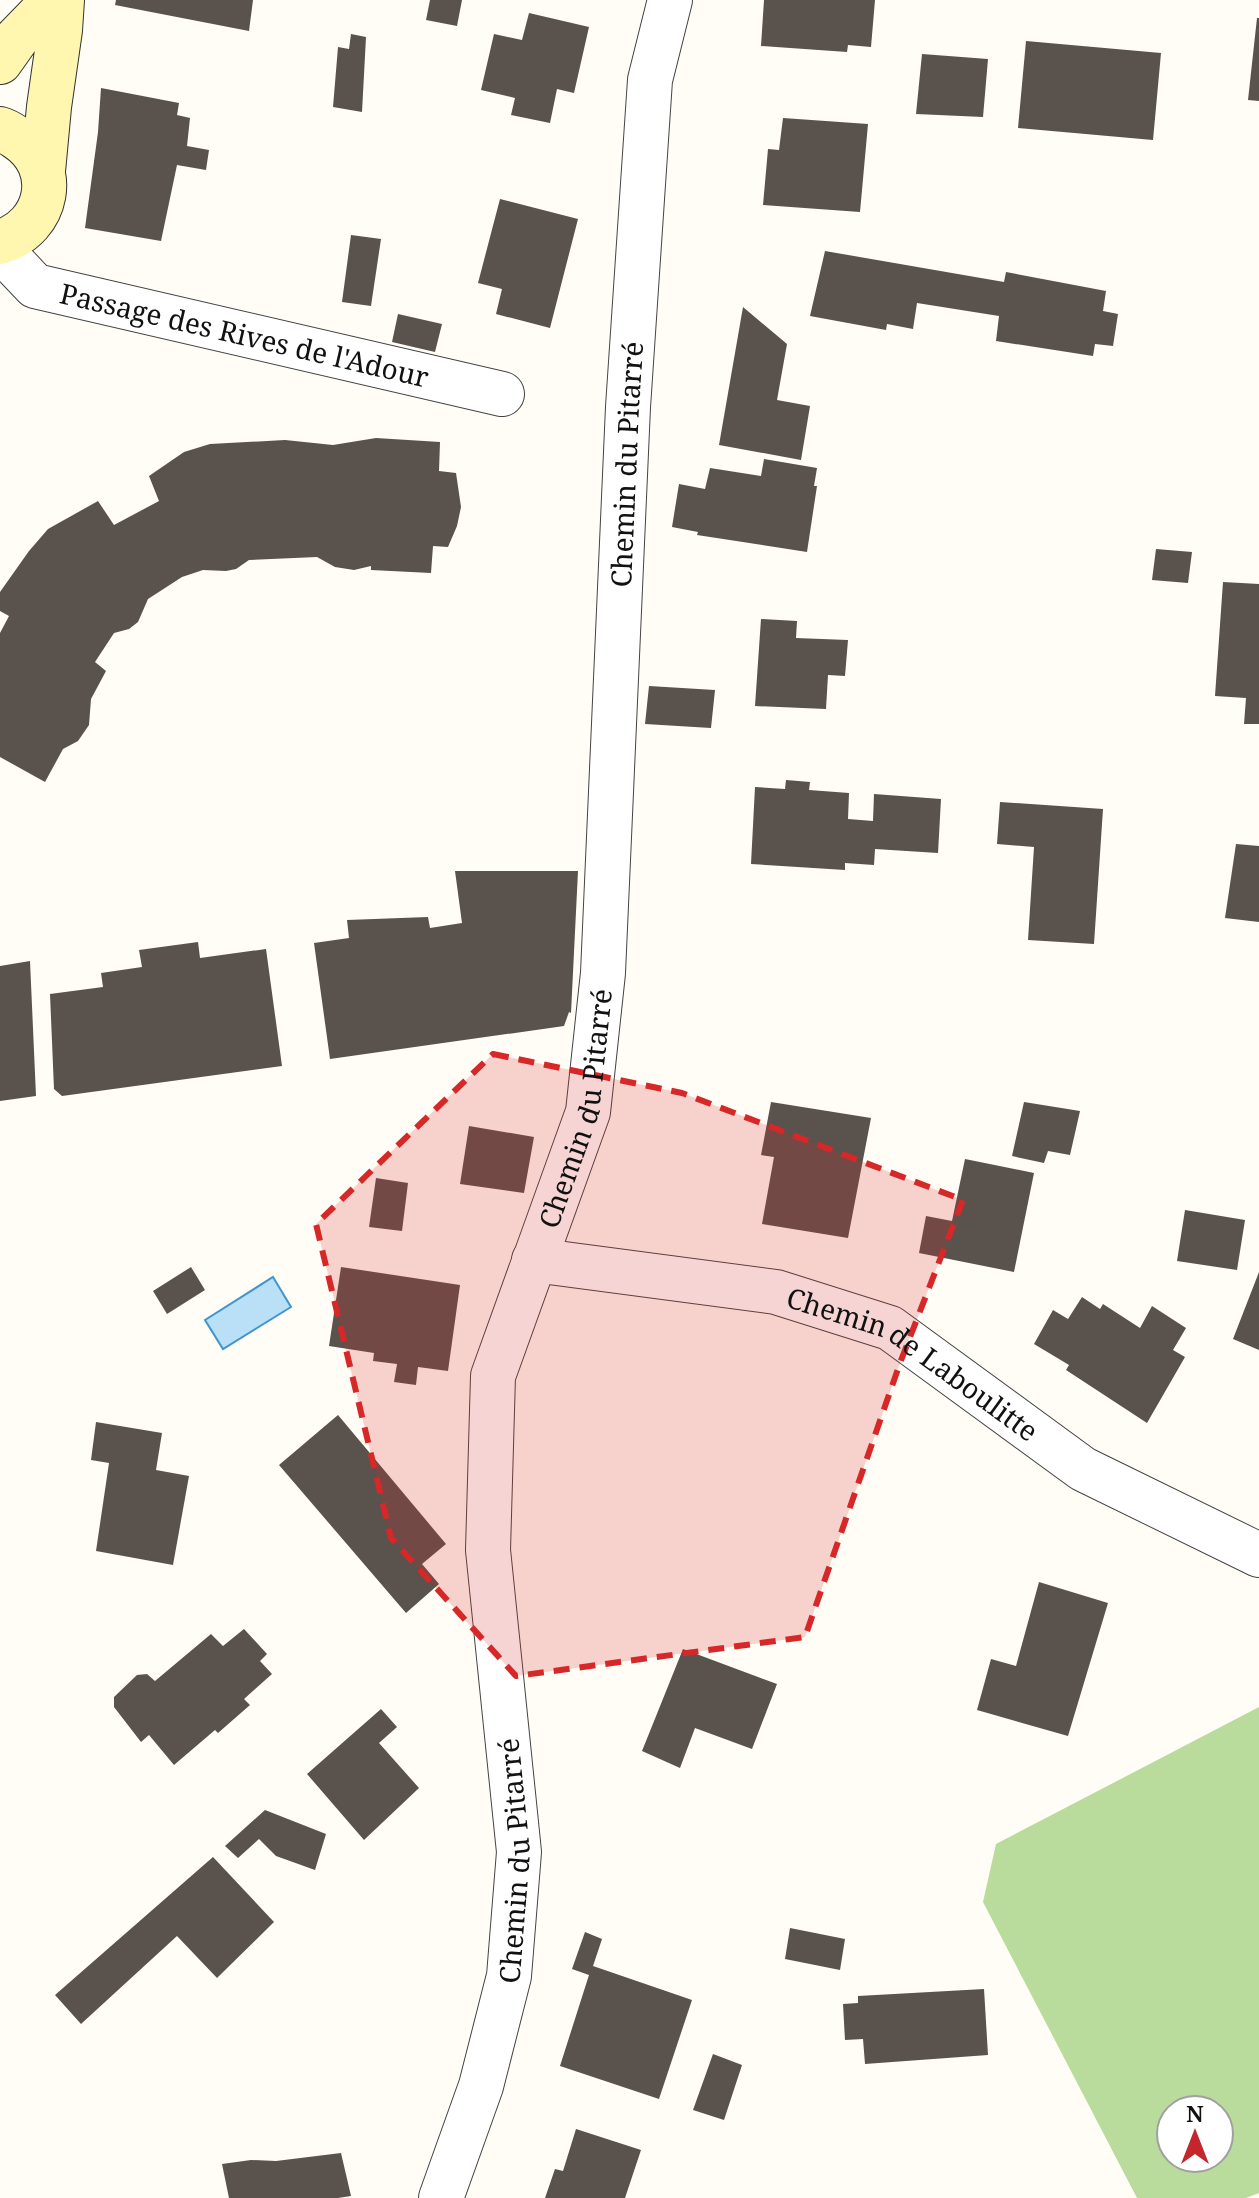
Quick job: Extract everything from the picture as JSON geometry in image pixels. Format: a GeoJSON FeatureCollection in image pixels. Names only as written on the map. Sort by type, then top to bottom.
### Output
{"type":"FeatureCollection","features":[{"type":"Feature","properties":{"kind":"street"},"geometry":{"type":"LineString","coordinates":[[0,62],[17,38],[54,0]]}},
{"type":"Feature","properties":{"kind":"street"},"geometry":{"type":"LineString","coordinates":[[0,242],[14,238],[29,226],[40,209],[45,191],[43,171],[62,0]]}},
{"type":"Feature","properties":{"kind":"street","name":"Chemin du Pitarré"},"geometry":{"type":"LineString","coordinates":[[441,2198],[481,2086],[509,1976],[519,1852],[488,1550],[493,1376],[588,1112],[603,973],[628,407],[650,80],[670,0]]}},
{"type":"Feature","properties":{"kind":"street"},"geometry":{"type":"LineString","coordinates":[[0,129],[30,146],[43,171]]}},
{"type":"Feature","properties":{"kind":"street","name":"Passage des Rives de l'Adour"},"geometry":{"type":"LineString","coordinates":[[0,249],[35,286],[502,394]]}},
{"type":"Feature","properties":{"kind":"street","name":"Chemin de Laboulitte"},"geometry":{"type":"LineString","coordinates":[[534,1260],[776,1292],[890,1328],[1083,1469],[1259,1555]]}},
{"type":"Feature","properties":{"kind":"highlighted area"},"geometry":{"type":"Polygon","coordinates":[[[493,1054],[682,1093],[963,1200],[900,1363],[805,1637],[516,1676],[391,1538],[316,1224],[493,1054]]]}},
{"type":"Feature","properties":{"kind":"green space"},"geometry":{"type":"Polygon","coordinates":[[[1259,1707],[1259,2193],[1246,2198],[1137,2198],[983,1902],[996,1844],[1259,1707]]]}},
{"type":"Feature","properties":{"kind":"water"},"geometry":{"type":"Polygon","coordinates":[[[273,1277],[291,1307],[223,1349],[205,1320],[273,1277]]]}},
{"type":"Feature","properties":{"kind":"building"},"geometry":{"type":"Polygon","coordinates":[[[116,0],[253,0],[249,31],[115,5],[116,0]]]}},
{"type":"Feature","properties":{"kind":"building"},"geometry":{"type":"Polygon","coordinates":[[[430,0],[462,0],[457,26],[426,20],[430,0]]]}},
{"type":"Feature","properties":{"kind":"building"},"geometry":{"type":"Polygon","coordinates":[[[764,0],[875,0],[871,47],[848,45],[847,52],[761,46],[764,0]]]}},
{"type":"Feature","properties":{"kind":"building"},"geometry":{"type":"Polygon","coordinates":[[[529,13],[589,27],[574,93],[557,89],[550,123],[511,115],[515,98],[481,90],[494,34],[522,40],[529,13]]]}},
{"type":"Feature","properties":{"kind":"building"},"geometry":{"type":"Polygon","coordinates":[[[1259,18],[1259,101],[1248,100],[1259,18]]]}},
{"type":"Feature","properties":{"kind":"building"},"geometry":{"type":"Polygon","coordinates":[[[351,34],[366,37],[362,112],[333,107],[338,47],[349,49],[351,34]]]}},
{"type":"Feature","properties":{"kind":"building"},"geometry":{"type":"Polygon","coordinates":[[[1026,41],[1161,53],[1153,140],[1018,128],[1026,41]]]}},
{"type":"Feature","properties":{"kind":"building"},"geometry":{"type":"Polygon","coordinates":[[[922,54],[988,59],[983,117],[916,114],[922,54]]]}},
{"type":"Feature","properties":{"kind":"building"},"geometry":{"type":"Polygon","coordinates":[[[101,88],[179,103],[177,115],[190,118],[187,146],[209,150],[206,170],[177,165],[161,241],[85,228],[101,88]]]}},
{"type":"Feature","properties":{"kind":"building"},"geometry":{"type":"Polygon","coordinates":[[[783,118],[868,124],[860,212],[763,205],[768,149],[779,150],[783,118]]]}},
{"type":"Feature","properties":{"kind":"building"},"geometry":{"type":"Polygon","coordinates":[[[500,199],[578,219],[550,328],[496,314],[502,289],[478,283],[500,199]]]}},
{"type":"Feature","properties":{"kind":"building"},"geometry":{"type":"Polygon","coordinates":[[[351,235],[381,239],[371,306],[342,302],[351,235]]]}},
{"type":"Feature","properties":{"kind":"building"},"geometry":{"type":"Polygon","coordinates":[[[825,251],[1004,282],[1006,272],[1106,291],[1103,311],[1118,314],[1113,346],[1095,344],[1093,356],[996,341],[999,316],[917,303],[913,329],[887,324],[886,330],[810,316],[825,251]]]}},
{"type":"Feature","properties":{"kind":"building"},"geometry":{"type":"Polygon","coordinates":[[[743,307],[787,344],[777,400],[810,406],[801,460],[719,445],[743,307]]]}},
{"type":"Feature","properties":{"kind":"building"},"geometry":{"type":"Polygon","coordinates":[[[398,314],[442,324],[435,352],[392,342],[398,314]]]}},
{"type":"Feature","properties":{"kind":"building"},"geometry":{"type":"Polygon","coordinates":[[[376,438],[440,442],[439,471],[456,473],[461,507],[457,526],[448,547],[433,546],[431,573],[371,570],[371,566],[354,570],[335,567],[317,557],[249,560],[236,569],[203,570],[182,577],[148,599],[138,622],[129,629],[114,633],[95,662],[106,671],[91,699],[89,725],[78,741],[63,749],[45,782],[0,757],[0,633],[9,616],[0,611],[0,592],[48,529],[98,501],[114,525],[159,501],[149,476],[184,452],[210,444],[285,440],[333,445],[376,438]]]}},
{"type":"Feature","properties":{"kind":"building"},"geometry":{"type":"Polygon","coordinates":[[[764,459],[817,468],[807,552],[697,535],[698,532],[672,527],[679,484],[705,489],[710,468],[761,476],[764,459]]]}},
{"type":"Feature","properties":{"kind":"building"},"geometry":{"type":"Polygon","coordinates":[[[1156,549],[1192,552],[1188,583],[1152,580],[1156,549]]]}},
{"type":"Feature","properties":{"kind":"building"},"geometry":{"type":"Polygon","coordinates":[[[1223,582],[1259,584],[1259,724],[1244,724],[1246,698],[1215,696],[1223,582]]]}},
{"type":"Feature","properties":{"kind":"building"},"geometry":{"type":"Polygon","coordinates":[[[761,619],[797,621],[796,638],[848,640],[845,676],[828,675],[826,709],[755,706],[761,619]]]}},
{"type":"Feature","properties":{"kind":"building"},"geometry":{"type":"Polygon","coordinates":[[[649,686],[715,690],[711,728],[645,724],[649,686]]]}},
{"type":"Feature","properties":{"kind":"building"},"geometry":{"type":"Polygon","coordinates":[[[786,780],[810,782],[809,790],[849,793],[848,819],[873,821],[874,794],[941,799],[938,853],[875,849],[874,865],[845,863],[845,870],[751,864],[755,787],[785,789],[786,780]]]}},
{"type":"Feature","properties":{"kind":"building"},"geometry":{"type":"Polygon","coordinates":[[[1000,802],[1103,809],[1094,944],[1028,940],[1034,847],[997,844],[1000,802]]]}},
{"type":"Feature","properties":{"kind":"building"},"geometry":{"type":"Polygon","coordinates":[[[1236,844],[1259,846],[1259,922],[1225,918],[1236,844]]]}},
{"type":"Feature","properties":{"kind":"building"},"geometry":{"type":"Polygon","coordinates":[[[455,871],[578,871],[571,1013],[564,1026],[330,1059],[314,943],[349,938],[347,920],[428,917],[430,928],[462,923],[455,871]]]}},
{"type":"Feature","properties":{"kind":"building"},"geometry":{"type":"Polygon","coordinates":[[[198,942],[200,958],[266,949],[282,1066],[62,1096],[54,1089],[50,994],[103,987],[101,973],[142,967],[139,950],[198,942]]]}},
{"type":"Feature","properties":{"kind":"building"},"geometry":{"type":"Polygon","coordinates":[[[30,961],[36,1096],[0,1101],[0,966],[30,961]]]}},
{"type":"Feature","properties":{"kind":"building"},"geometry":{"type":"Polygon","coordinates":[[[771,1102],[871,1118],[848,1238],[762,1224],[774,1157],[761,1155],[771,1102]]]}},
{"type":"Feature","properties":{"kind":"building"},"geometry":{"type":"Polygon","coordinates":[[[1024,1102],[1080,1111],[1070,1155],[1048,1151],[1044,1163],[1012,1156],[1024,1102]]]}},
{"type":"Feature","properties":{"kind":"building"},"geometry":{"type":"Polygon","coordinates":[[[469,1126],[534,1137],[524,1193],[460,1184],[469,1126]]]}},
{"type":"Feature","properties":{"kind":"building"},"geometry":{"type":"Polygon","coordinates":[[[965,1159],[1034,1173],[1014,1272],[919,1253],[926,1216],[952,1221],[965,1159]]]}},
{"type":"Feature","properties":{"kind":"building"},"geometry":{"type":"Polygon","coordinates":[[[376,1178],[408,1183],[402,1231],[369,1227],[376,1178]]]}},
{"type":"Feature","properties":{"kind":"building"},"geometry":{"type":"Polygon","coordinates":[[[1185,1210],[1245,1220],[1237,1270],[1177,1261],[1185,1210]]]}},
{"type":"Feature","properties":{"kind":"building"},"geometry":{"type":"Polygon","coordinates":[[[191,1267],[205,1290],[167,1314],[153,1291],[191,1267]]]}},
{"type":"Feature","properties":{"kind":"building"},"geometry":{"type":"Polygon","coordinates":[[[341,1267],[460,1285],[448,1371],[418,1367],[416,1385],[394,1382],[397,1364],[373,1361],[374,1353],[329,1346],[341,1267]]]}},
{"type":"Feature","properties":{"kind":"building"},"geometry":{"type":"Polygon","coordinates":[[[1259,1272],[1259,1350],[1233,1339],[1259,1272]]]}},
{"type":"Feature","properties":{"kind":"building"},"geometry":{"type":"Polygon","coordinates":[[[1082,1297],[1100,1309],[1103,1304],[1140,1328],[1152,1306],[1186,1328],[1173,1350],[1185,1357],[1147,1423],[1066,1370],[1069,1365],[1034,1344],[1053,1310],[1068,1319],[1082,1297]]]}},
{"type":"Feature","properties":{"kind":"building"},"geometry":{"type":"Polygon","coordinates":[[[338,1415],[446,1544],[422,1564],[439,1584],[406,1613],[279,1465],[338,1415]]]}},
{"type":"Feature","properties":{"kind":"building"},"geometry":{"type":"Polygon","coordinates":[[[96,1422],[162,1433],[156,1470],[189,1476],[173,1565],[96,1551],[109,1463],[91,1460],[96,1422]]]}},
{"type":"Feature","properties":{"kind":"building"},"geometry":{"type":"Polygon","coordinates":[[[1039,1582],[1108,1603],[1068,1736],[977,1710],[991,1659],[1016,1666],[1039,1582]]]}},
{"type":"Feature","properties":{"kind":"building"},"geometry":{"type":"Polygon","coordinates":[[[244,1629],[267,1654],[260,1661],[272,1674],[244,1699],[250,1705],[174,1765],[149,1735],[141,1742],[114,1707],[114,1697],[137,1675],[147,1674],[155,1681],[211,1634],[223,1646],[244,1629]]]}},
{"type":"Feature","properties":{"kind":"building"},"geometry":{"type":"Polygon","coordinates":[[[683,1649],[777,1684],[752,1749],[695,1728],[680,1768],[642,1751],[683,1649]]]}},
{"type":"Feature","properties":{"kind":"building"},"geometry":{"type":"Polygon","coordinates":[[[381,1709],[397,1727],[379,1743],[419,1788],[364,1840],[307,1774],[381,1709]]]}},
{"type":"Feature","properties":{"kind":"building"},"geometry":{"type":"Polygon","coordinates":[[[265,1810],[326,1834],[315,1870],[276,1856],[259,1839],[238,1858],[225,1846],[265,1810]]]}},
{"type":"Feature","properties":{"kind":"building"},"geometry":{"type":"Polygon","coordinates":[[[213,1857],[274,1922],[217,1978],[177,1936],[81,2024],[55,1995],[213,1857]]]}},
{"type":"Feature","properties":{"kind":"building"},"geometry":{"type":"Polygon","coordinates":[[[790,1928],[845,1939],[840,1970],[785,1959],[790,1928]]]}},
{"type":"Feature","properties":{"kind":"building"},"geometry":{"type":"Polygon","coordinates":[[[585,1932],[602,1939],[593,1966],[692,2000],[659,2099],[560,2066],[589,1975],[572,1969],[585,1932]]]}},
{"type":"Feature","properties":{"kind":"building"},"geometry":{"type":"Polygon","coordinates":[[[984,1989],[988,2055],[865,2064],[863,2039],[845,2040],[843,2004],[858,2003],[858,1996],[984,1989]]]}},
{"type":"Feature","properties":{"kind":"building"},"geometry":{"type":"Polygon","coordinates":[[[713,2054],[742,2065],[724,2120],[693,2110],[713,2054]]]}},
{"type":"Feature","properties":{"kind":"building"},"geometry":{"type":"Polygon","coordinates":[[[576,2129],[641,2150],[625,2198],[545,2198],[555,2169],[563,2171],[576,2129]]]}},
{"type":"Feature","properties":{"kind":"building"},"geometry":{"type":"Polygon","coordinates":[[[341,2153],[351,2196],[229,2198],[222,2164],[341,2153]]]}}]}
